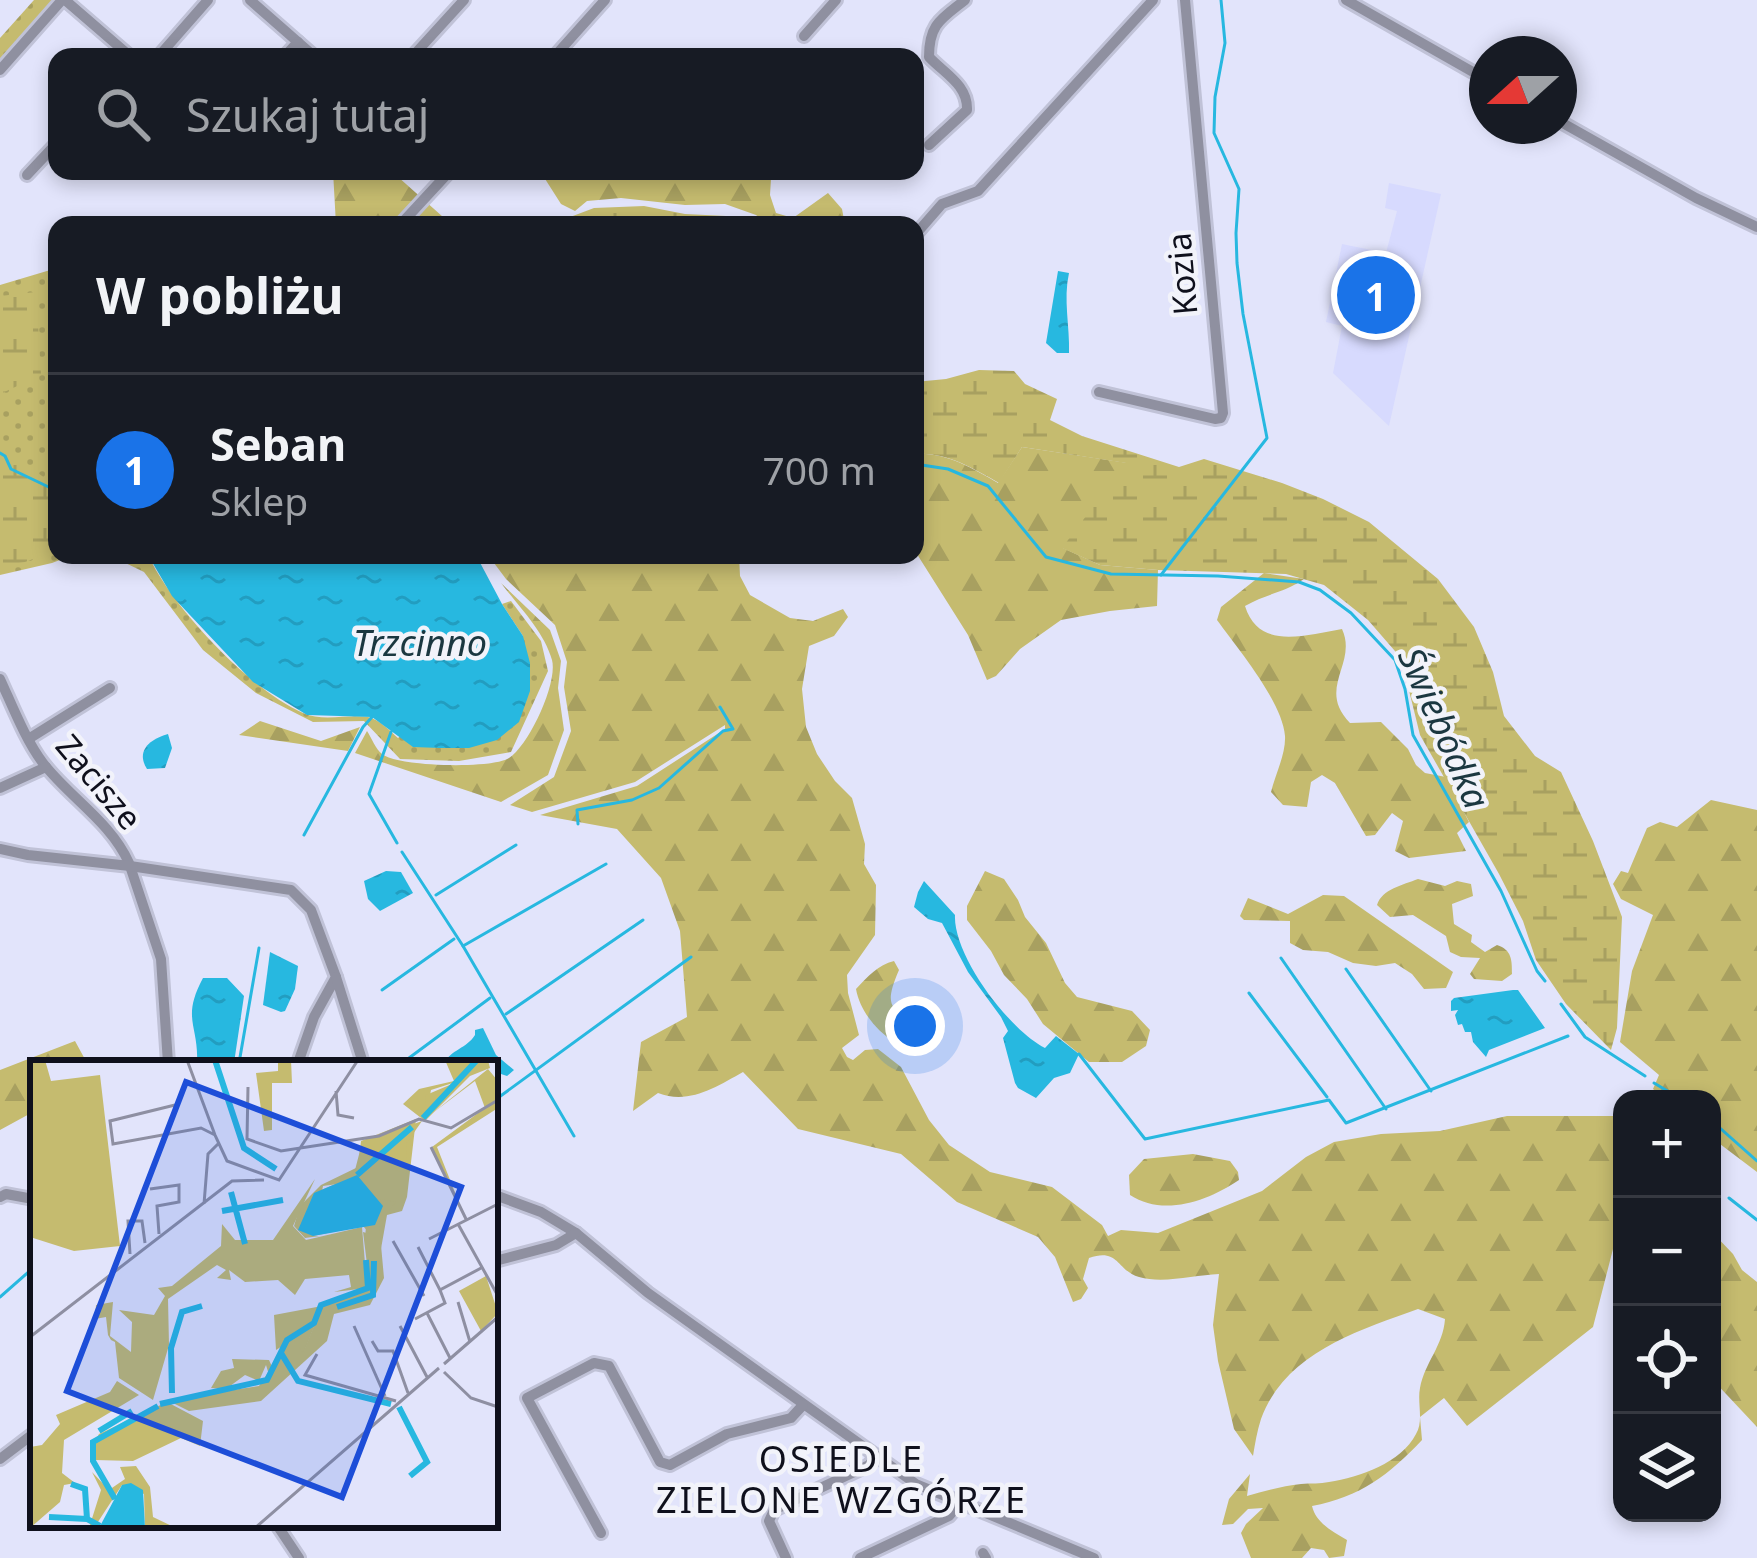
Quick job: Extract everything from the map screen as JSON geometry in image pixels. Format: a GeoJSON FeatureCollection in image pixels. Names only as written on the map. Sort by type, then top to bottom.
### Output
{"type":"FeatureCollection","features":[{"type":"Feature","properties":{"kind":"street"},"geometry":{"type":"LineString","coordinates":[[0,70],[64,0],[120,48]]}},
{"type":"Feature","properties":{"kind":"street"},"geometry":{"type":"LineString","coordinates":[[166,48],[208,0]]}},
{"type":"Feature","properties":{"kind":"street"},"geometry":{"type":"LineString","coordinates":[[250,0],[305,48]]}},
{"type":"Feature","properties":{"kind":"street"},"geometry":{"type":"LineString","coordinates":[[420,48],[464,0]]}},
{"type":"Feature","properties":{"kind":"street"},"geometry":{"type":"LineString","coordinates":[[562,48],[605,0]]}},
{"type":"Feature","properties":{"kind":"street"},"geometry":{"type":"LineString","coordinates":[[804,36],[836,0]]}},
{"type":"Feature","properties":{"kind":"street"},"geometry":{"type":"LineString","coordinates":[[929,145],[967,110],[964,89],[929,57],[929,38],[936,23],[965,0]]}},
{"type":"Feature","properties":{"kind":"street"},"geometry":{"type":"LineString","coordinates":[[924,225],[942,204],[978,191],[1153,0]]}},
{"type":"Feature","properties":{"kind":"street","name":"Kozia"},"geometry":{"type":"LineString","coordinates":[[1099,392],[1215,419],[1223,412],[1185,0]]}},
{"type":"Feature","properties":{"kind":"street"},"geometry":{"type":"LineString","coordinates":[[1346,0],[1469,70]]}},
{"type":"Feature","properties":{"kind":"street"},"geometry":{"type":"LineString","coordinates":[[292,48],[298,42]]}},
{"type":"Feature","properties":{"kind":"street"},"geometry":{"type":"LineString","coordinates":[[1577,131],[1696,199],[1757,227]]}},
{"type":"Feature","properties":{"kind":"street"},"geometry":{"type":"LineString","coordinates":[[27,175],[48,153]]}},
{"type":"Feature","properties":{"kind":"street"},"geometry":{"type":"LineString","coordinates":[[408,216],[442,180]]}},
{"type":"Feature","properties":{"kind":"street","name":"Zacisze"},"geometry":{"type":"LineString","coordinates":[[0,679],[46,766],[124,852],[130,866],[0,849]]}},
{"type":"Feature","properties":{"kind":"street"},"geometry":{"type":"LineString","coordinates":[[30,738],[110,688]]}},
{"type":"Feature","properties":{"kind":"street"},"geometry":{"type":"LineString","coordinates":[[0,788],[46,766]]}},
{"type":"Feature","properties":{"kind":"street"},"geometry":{"type":"LineString","coordinates":[[168,1060],[161,959],[130,866],[291,890],[311,910],[362,1060]]}},
{"type":"Feature","properties":{"kind":"street"},"geometry":{"type":"LineString","coordinates":[[299,1060],[314,1017],[336,977]]}},
{"type":"Feature","properties":{"kind":"street"},"geometry":{"type":"LineString","coordinates":[[498,1196],[542,1212],[576,1233],[648,1293],[916,1484],[1094,1558]]}},
{"type":"Feature","properties":{"kind":"street"},"geometry":{"type":"LineString","coordinates":[[0,1197],[30,1198]]}},
{"type":"Feature","properties":{"kind":"street"},"geometry":{"type":"LineString","coordinates":[[498,1260],[556,1245],[576,1233]]}},
{"type":"Feature","properties":{"kind":"street"},"geometry":{"type":"LineString","coordinates":[[602,1533],[527,1398],[594,1363],[609,1366],[660,1462],[670,1465],[727,1434],[791,1418],[802,1405]]}},
{"type":"Feature","properties":{"kind":"street"},"geometry":{"type":"LineString","coordinates":[[0,1459],[30,1435]]}},
{"type":"Feature","properties":{"kind":"street"},"geometry":{"type":"LineString","coordinates":[[786,1558],[769,1522],[774,1510],[869,1465],[876,1456]]}},
{"type":"Feature","properties":{"kind":"street"},"geometry":{"type":"LineString","coordinates":[[860,1558],[950,1516],[961,1502]]}},
{"type":"Feature","properties":{"kind":"street"},"geometry":{"type":"LineString","coordinates":[[279,1528],[299,1558]]}},
{"type":"Feature","properties":{"kind":"street"},"geometry":{"type":"LineString","coordinates":[[1053,1557],[1062,1545]]}},
{"type":"Feature","properties":{"kind":"shaded area"},"geometry":{"type":"Polygon","coordinates":[[[1389,183],[1441,194],[1389,426],[1333,373],[1342,326],[1326,322],[1342,244],[1386,253],[1397,211],[1385,208],[1389,183]]]}},
{"type":"Feature","properties":{"kind":"green space"},"geometry":{"type":"Polygon","coordinates":[[[34,0],[59,0],[0,65],[0,38],[34,0]]]}},
{"type":"Feature","properties":{"kind":"green space"},"geometry":{"type":"Polygon","coordinates":[[[334,180],[401,180],[442,216],[336,216],[334,180]]]}},
{"type":"Feature","properties":{"kind":"green space"},"geometry":{"type":"Polygon","coordinates":[[[546,180],[771,180],[776,213],[786,216],[757,216],[725,204],[621,198],[587,201],[575,211],[561,204],[546,180]]]}},
{"type":"Feature","properties":{"kind":"green space"},"geometry":{"type":"Polygon","coordinates":[[[828,193],[843,216],[796,216],[828,193]]]}},
{"type":"Feature","properties":{"kind":"green space"},"geometry":{"type":"Polygon","coordinates":[[[644,206],[726,216],[573,216],[594,208],[644,206]]]}},
{"type":"Feature","properties":{"kind":"green space"},"geometry":{"type":"Polygon","coordinates":[[[48,271],[48,564],[0,575],[0,285],[48,271]]]}},
{"type":"Feature","properties":{"kind":"green space"},"geometry":{"type":"Polygon","coordinates":[[[36,292],[41,375],[0,394],[0,296],[36,292]]]}},
{"type":"Feature","properties":{"kind":"green space"},"geometry":{"type":"Polygon","coordinates":[[[979,370],[1014,371],[1025,384],[1057,399],[1050,420],[1082,436],[1179,467],[1204,459],[1323,499],[1369,522],[1438,579],[1474,627],[1493,672],[1504,716],[1535,756],[1561,772],[1622,917],[1617,1028],[1611,1050],[1566,1004],[1536,960],[1499,874],[1420,735],[1401,658],[1368,620],[1324,585],[1286,574],[1100,565],[1062,548],[1126,463],[1022,447],[999,483],[949,458],[924,454],[924,381],[979,370]]]}},
{"type":"Feature","properties":{"kind":"green space"},"geometry":{"type":"Polygon","coordinates":[[[0,445],[48,480],[48,553],[0,566],[0,445]]]}},
{"type":"Feature","properties":{"kind":"green space"},"geometry":{"type":"Polygon","coordinates":[[[1022,447],[1128,463],[1063,548],[1100,565],[1158,570],[1157,606],[1061,620],[987,680],[968,635],[923,564],[924,454],[948,458],[998,483],[1022,447]]]}},
{"type":"Feature","properties":{"kind":"green space"},"geometry":{"type":"Polygon","coordinates":[[[128,564],[153,564],[215,645],[282,702],[311,716],[368,717],[398,738],[523,636],[502,604],[511,601],[541,641],[548,671],[511,752],[459,761],[400,759],[364,721],[313,722],[256,693],[203,650],[144,572],[128,564]]]}},
{"type":"Feature","properties":{"kind":"green space"},"geometry":{"type":"Polygon","coordinates":[[[495,564],[739,564],[750,595],[790,618],[813,621],[843,609],[848,617],[834,636],[809,646],[802,689],[806,727],[817,754],[852,798],[865,844],[864,864],[876,885],[875,935],[847,975],[859,1035],[842,1048],[847,1057],[853,1060],[865,1050],[878,1049],[901,1067],[929,1120],[949,1145],[990,1172],[1052,1187],[1102,1225],[1108,1236],[1121,1230],[1158,1233],[1262,1191],[1334,1142],[1440,1131],[1507,1116],[1613,1116],[1613,1249],[1593,1327],[1467,1426],[1444,1398],[1420,1417],[1420,1388],[1445,1319],[1418,1309],[1348,1336],[1287,1377],[1261,1419],[1253,1456],[1234,1429],[1218,1361],[1213,1325],[1219,1274],[1148,1279],[1099,1255],[1089,1258],[1083,1279],[1088,1288],[1073,1302],[1055,1257],[1038,1237],[957,1202],[901,1154],[798,1129],[743,1072],[691,1096],[658,1093],[633,1111],[641,1042],[687,1017],[680,931],[661,878],[617,829],[540,815],[637,786],[725,725],[635,782],[532,812],[510,805],[554,777],[571,731],[564,687],[567,662],[555,625],[495,564]]]}},
{"type":"Feature","properties":{"kind":"green space"},"geometry":{"type":"Polygon","coordinates":[[[1264,573],[1304,579],[1245,606],[1252,620],[1272,635],[1285,637],[1342,629],[1345,654],[1337,687],[1341,710],[1350,723],[1381,722],[1425,773],[1446,777],[1469,822],[1457,833],[1466,851],[1409,858],[1395,851],[1403,821],[1392,813],[1375,835],[1366,836],[1335,783],[1322,775],[1311,782],[1307,807],[1283,805],[1271,792],[1284,750],[1282,722],[1258,676],[1217,620],[1221,607],[1264,573]]]}},
{"type":"Feature","properties":{"kind":"green space"},"geometry":{"type":"Polygon","coordinates":[[[501,583],[550,630],[561,661],[558,688],[564,730],[548,775],[501,802],[355,753],[367,731],[382,754],[406,762],[485,764],[500,762],[517,751],[546,698],[553,670],[537,629],[501,583]]]}},
{"type":"Feature","properties":{"kind":"green space"},"geometry":{"type":"Polygon","coordinates":[[[260,721],[321,741],[360,727],[348,751],[239,735],[260,721]]]}},
{"type":"Feature","properties":{"kind":"green space"},"geometry":{"type":"Polygon","coordinates":[[[1711,800],[1757,810],[1757,1172],[1721,1145],[1721,1090],[1654,1090],[1659,1075],[1620,1042],[1632,971],[1653,915],[1621,899],[1613,884],[1621,871],[1628,873],[1647,828],[1660,822],[1677,827],[1711,800]]]}},
{"type":"Feature","properties":{"kind":"green space"},"geometry":{"type":"Polygon","coordinates":[[[985,871],[1004,879],[1077,997],[1132,1011],[1150,1030],[1146,1046],[1122,1062],[1089,1062],[1043,1024],[967,920],[967,906],[985,871]]]}},
{"type":"Feature","properties":{"kind":"green space"},"geometry":{"type":"Polygon","coordinates":[[[1418,879],[1445,886],[1457,881],[1471,884],[1473,896],[1452,904],[1454,924],[1472,935],[1471,942],[1485,952],[1497,945],[1506,950],[1512,974],[1502,981],[1474,979],[1470,974],[1480,958],[1450,952],[1446,936],[1413,915],[1390,917],[1377,905],[1388,891],[1418,879]]]}},
{"type":"Feature","properties":{"kind":"green space"},"geometry":{"type":"Polygon","coordinates":[[[1323,895],[1344,896],[1453,972],[1446,988],[1424,989],[1395,963],[1353,963],[1328,952],[1303,950],[1290,943],[1290,921],[1240,916],[1248,898],[1288,914],[1323,895]]]}},
{"type":"Feature","properties":{"kind":"green space"},"geometry":{"type":"Polygon","coordinates":[[[894,961],[899,970],[891,1001],[912,1035],[894,1042],[870,1019],[856,989],[878,968],[894,961]]]}},
{"type":"Feature","properties":{"kind":"green space"},"geometry":{"type":"Polygon","coordinates":[[[75,1041],[85,1060],[30,1060],[30,1114],[0,1130],[0,1070],[75,1041]]]}},
{"type":"Feature","properties":{"kind":"green space"},"geometry":{"type":"Polygon","coordinates":[[[1193,1154],[1230,1161],[1239,1180],[1185,1204],[1157,1205],[1130,1195],[1129,1175],[1144,1159],[1193,1154]]]}},
{"type":"Feature","properties":{"kind":"green space"},"geometry":{"type":"Polygon","coordinates":[[[1721,1241],[1757,1282],[1757,1427],[1721,1389],[1721,1241]]]}},
{"type":"Feature","properties":{"kind":"green space"},"geometry":{"type":"Polygon","coordinates":[[[1420,1417],[1422,1440],[1398,1464],[1345,1497],[1312,1506],[1321,1522],[1347,1540],[1344,1556],[1329,1558],[1324,1550],[1311,1548],[1302,1558],[1251,1558],[1241,1533],[1263,1508],[1248,1509],[1233,1524],[1222,1525],[1229,1499],[1250,1474],[1247,1496],[1354,1476],[1400,1453],[1418,1429],[1420,1417]]]}},
{"type":"Feature","properties":{"kind":"water"},"geometry":{"type":"Polygon","coordinates":[[[1058,271],[1069,273],[1069,353],[1057,353],[1046,343],[1058,271]]]}},
{"type":"Feature","properties":{"kind":"water","name":"Trzcinno"},"geometry":{"type":"Polygon","coordinates":[[[153,564],[481,564],[523,636],[530,691],[519,722],[497,740],[469,748],[413,747],[372,717],[307,715],[253,682],[172,596],[153,564]]]}},
{"type":"Feature","properties":{"kind":"water"},"geometry":{"type":"Polygon","coordinates":[[[168,734],[172,748],[165,768],[147,769],[143,756],[147,746],[168,734]]]}},
{"type":"Feature","properties":{"kind":"water"},"geometry":{"type":"Polygon","coordinates":[[[386,871],[401,872],[413,893],[380,911],[368,899],[364,881],[386,871]]]}},
{"type":"Feature","properties":{"kind":"water"},"geometry":{"type":"Polygon","coordinates":[[[924,881],[955,915],[963,950],[1000,1009],[1045,1048],[1056,1036],[1079,1054],[1070,1073],[1054,1078],[1036,1098],[1015,1083],[1003,1038],[1008,1031],[942,923],[914,907],[924,881]]]}},
{"type":"Feature","properties":{"kind":"water"},"geometry":{"type":"Polygon","coordinates":[[[270,952],[298,966],[295,989],[281,1012],[263,1005],[270,952]]]}},
{"type":"Feature","properties":{"kind":"water"},"geometry":{"type":"Polygon","coordinates":[[[203,978],[227,978],[244,996],[234,1060],[197,1060],[192,1013],[203,978]]]}},
{"type":"Feature","properties":{"kind":"water"},"geometry":{"type":"Polygon","coordinates":[[[1518,990],[1545,1028],[1489,1050],[1486,1057],[1471,1032],[1458,1025],[1458,1010],[1451,1011],[1451,1001],[1518,990]]]}},
{"type":"Feature","properties":{"kind":"water"},"geometry":{"type":"Polygon","coordinates":[[[483,1028],[496,1055],[514,1070],[507,1076],[498,1073],[498,1060],[447,1060],[472,1039],[475,1030],[483,1028]]]}},
{"type":"Feature","properties":{"kind":"waterway"},"geometry":{"type":"LineString","coordinates":[[1161,575],[1267,438],[1237,263],[1239,189],[1214,133],[1225,43],[1221,0]]}},
{"type":"Feature","properties":{"kind":"waterway"},"geometry":{"type":"LineString","coordinates":[[0,453],[11,469],[48,487]]}},
{"type":"Feature","properties":{"kind":"waterway","name":"Świebódka"},"geometry":{"type":"LineString","coordinates":[[924,465],[948,469],[988,486],[1046,557],[1111,574],[1299,582],[1320,590],[1351,613],[1395,660],[1413,735],[1501,891],[1545,981]]}},
{"type":"Feature","properties":{"kind":"waterway"},"geometry":{"type":"LineString","coordinates":[[578,824],[577,810],[632,800],[659,788],[723,731],[733,729],[720,707]]}},
{"type":"Feature","properties":{"kind":"waterway"},"geometry":{"type":"LineString","coordinates":[[304,835],[372,717]]}},
{"type":"Feature","properties":{"kind":"waterway"},"geometry":{"type":"LineString","coordinates":[[391,732],[369,794],[397,843]]}},
{"type":"Feature","properties":{"kind":"waterway"},"geometry":{"type":"LineString","coordinates":[[436,895],[516,845]]}},
{"type":"Feature","properties":{"kind":"waterway"},"geometry":{"type":"LineString","coordinates":[[402,852],[574,1136]]}},
{"type":"Feature","properties":{"kind":"waterway"},"geometry":{"type":"LineString","coordinates":[[463,946],[606,864]]}},
{"type":"Feature","properties":{"kind":"waterway"},"geometry":{"type":"LineString","coordinates":[[506,1014],[643,920]]}},
{"type":"Feature","properties":{"kind":"waterway"},"geometry":{"type":"LineString","coordinates":[[382,990],[454,939]]}},
{"type":"Feature","properties":{"kind":"waterway"},"geometry":{"type":"LineString","coordinates":[[240,1060],[259,948]]}},
{"type":"Feature","properties":{"kind":"waterway"},"geometry":{"type":"LineString","coordinates":[[498,1098],[691,957]]}},
{"type":"Feature","properties":{"kind":"waterway"},"geometry":{"type":"LineString","coordinates":[[1281,958],[1386,1109]]}},
{"type":"Feature","properties":{"kind":"waterway"},"geometry":{"type":"LineString","coordinates":[[1346,969],[1431,1091]]}},
{"type":"Feature","properties":{"kind":"waterway"},"geometry":{"type":"LineString","coordinates":[[1249,993],[1327,1097]]}},
{"type":"Feature","properties":{"kind":"waterway"},"geometry":{"type":"LineString","coordinates":[[409,1058],[490,998]]}},
{"type":"Feature","properties":{"kind":"waterway","name":"Świebódka"},"geometry":{"type":"LineString","coordinates":[[1561,1004],[1585,1037],[1645,1076]]}},
{"type":"Feature","properties":{"kind":"waterway"},"geometry":{"type":"LineString","coordinates":[[1079,1054],[1145,1139],[1329,1100],[1346,1123],[1568,1036]]}},
{"type":"Feature","properties":{"kind":"waterway","name":"Świebódka"},"geometry":{"type":"LineString","coordinates":[[1654,1083],[1666,1090]]}},
{"type":"Feature","properties":{"kind":"waterway","name":"Świebódka"},"geometry":{"type":"LineString","coordinates":[[1721,1129],[1757,1161]]}},
{"type":"Feature","properties":{"kind":"waterway"},"geometry":{"type":"LineString","coordinates":[[1729,1198],[1757,1220]]}},
{"type":"Feature","properties":{"kind":"waterway"},"geometry":{"type":"LineString","coordinates":[[0,1297],[30,1271]]}},
{"type":"Feature","properties":{"kind":"place","name":"Seban"},"geometry":{"type":"Point","coordinates":[1376,295]}},
{"type":"Feature","properties":{"kind":"district","name":"OSIEDLE ZIELONE WZGÓRZE"},"geometry":{"type":"Point","coordinates":[842,1480]}}]}
